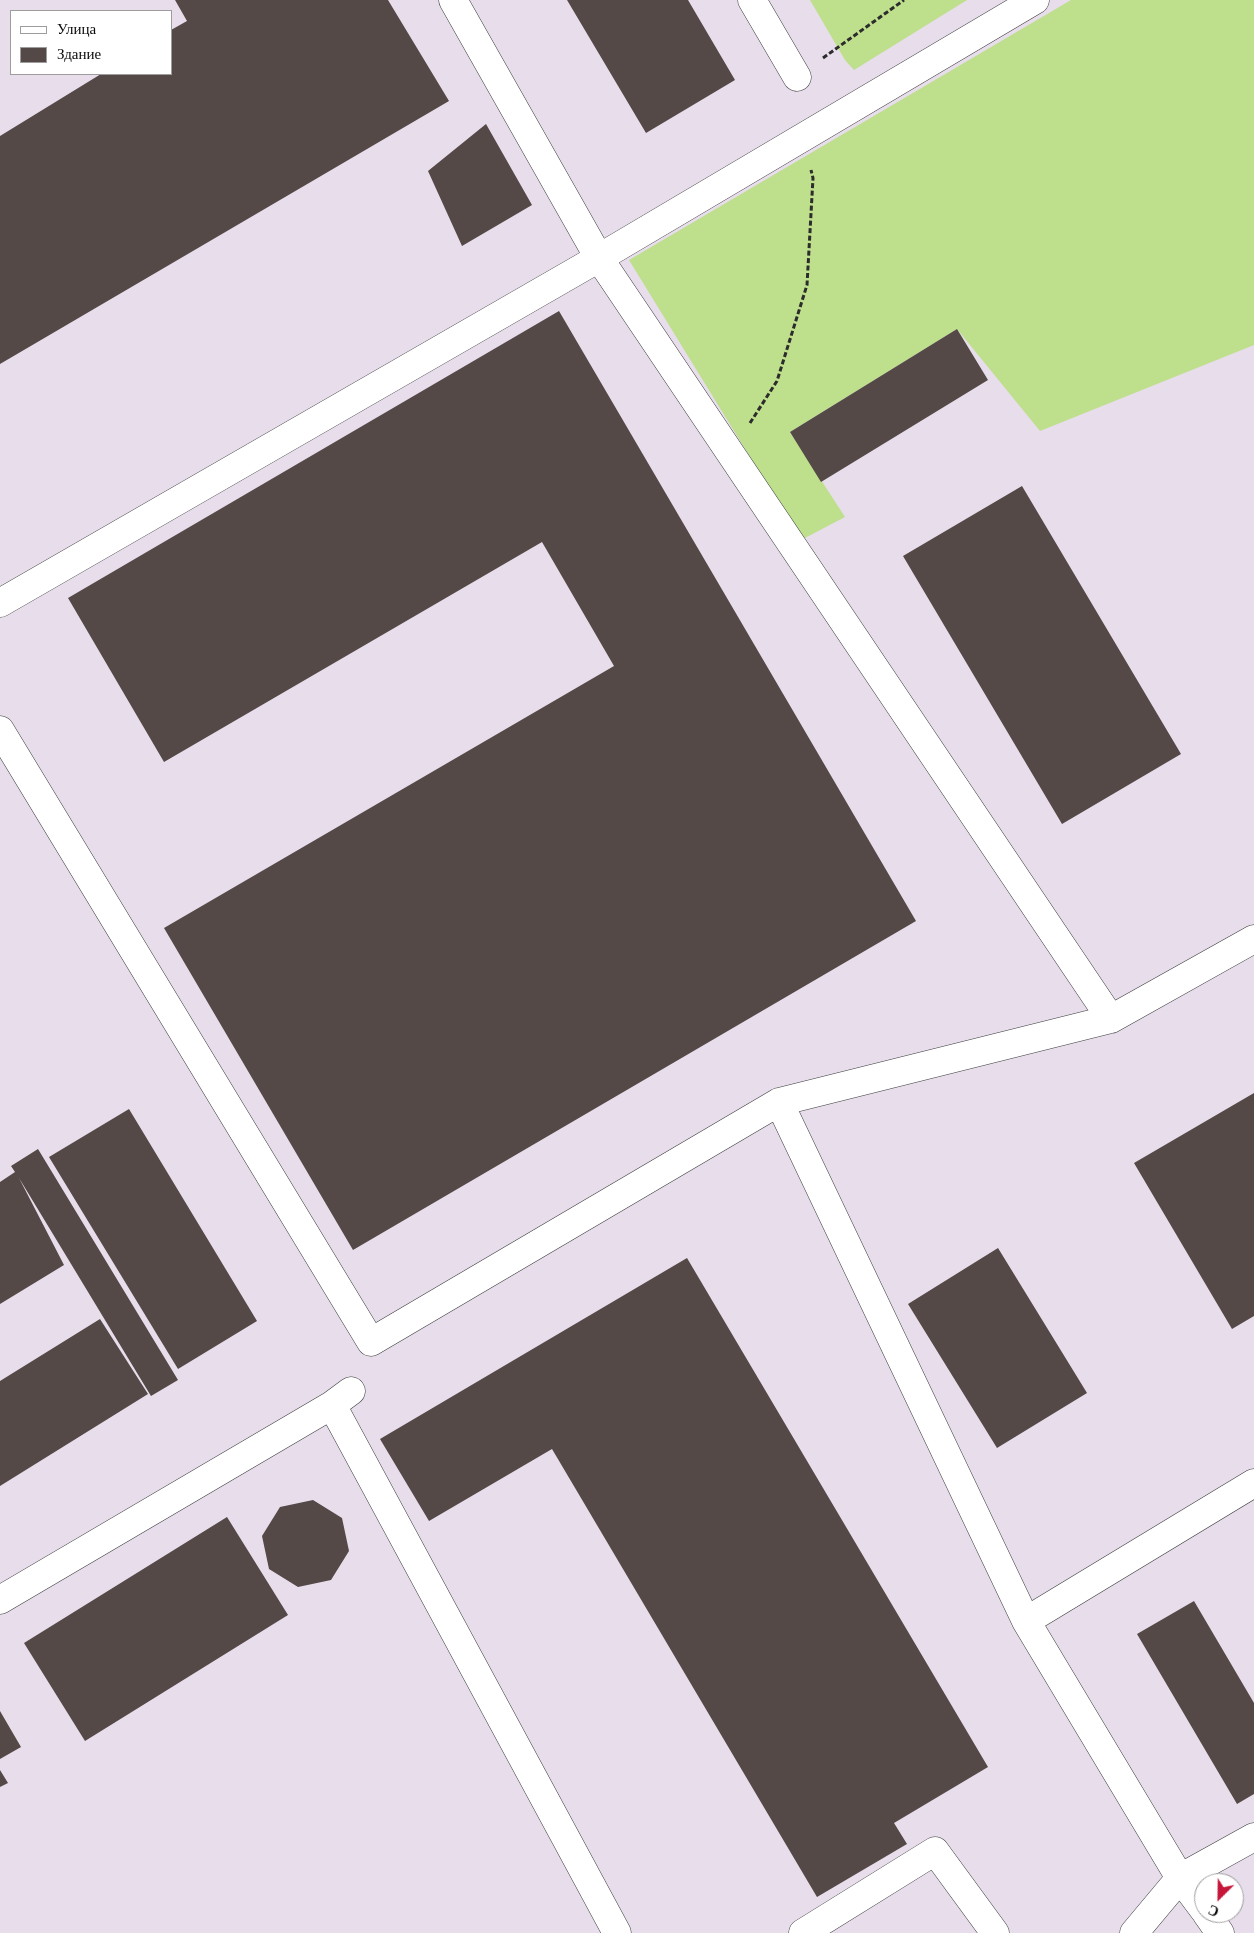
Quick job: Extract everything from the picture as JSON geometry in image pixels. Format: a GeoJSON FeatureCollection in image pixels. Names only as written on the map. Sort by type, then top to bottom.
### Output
{"type":"FeatureCollection","features":[{"type":"Feature","properties":{"kind":"lane"},"geometry":{"type":"LineString","coordinates":[[453,0],[599,258],[1111,1019]]}},
{"type":"Feature","properties":{"kind":"lane"},"geometry":{"type":"LineString","coordinates":[[752,0],[797,77]]}},
{"type":"Feature","properties":{"kind":"lane"},"geometry":{"type":"LineString","coordinates":[[0,603],[599,258],[1035,0]]}},
{"type":"Feature","properties":{"kind":"lane"},"geometry":{"type":"LineString","coordinates":[[0,730],[371,1342],[779,1102],[1111,1019],[1254,939]]}},
{"type":"Feature","properties":{"kind":"lane"},"geometry":{"type":"LineString","coordinates":[[779,1102],[1026,1621],[1180,1878],[1194,1897]]}},
{"type":"Feature","properties":{"kind":"lane"},"geometry":{"type":"LineString","coordinates":[[0,1600],[341,1398],[617,1933]]}},
{"type":"Feature","properties":{"kind":"lane"},"geometry":{"type":"LineString","coordinates":[[1026,1621],[1254,1483]]}},
{"type":"Feature","properties":{"kind":"lane"},"geometry":{"type":"LineString","coordinates":[[1134,1933],[1180,1878],[1254,1837]]}},
{"type":"Feature","properties":{"kind":"lane"},"geometry":{"type":"LineString","coordinates":[[803,1933],[935,1851],[995,1933]]}},
{"type":"Feature","properties":{"kind":"path"},"geometry":{"type":"LineString","coordinates":[[797,77],[904,0]]}},
{"type":"Feature","properties":{"kind":"path"},"geometry":{"type":"LineString","coordinates":[[731,453],[777,381],[807,285],[813,178],[803,137]]}},
{"type":"Feature","properties":{"kind":"shaded area"},"geometry":{"type":"Polygon","coordinates":[[[0,0],[1254,0],[1254,1933],[0,1933],[0,0]]]}},
{"type":"Feature","properties":{"kind":"green space"},"geometry":{"type":"Polygon","coordinates":[[[810,0],[967,0],[854,70],[845,60],[810,0]]]}},
{"type":"Feature","properties":{"kind":"green space"},"geometry":{"type":"Polygon","coordinates":[[[1071,0],[1254,0],[1254,345],[1040,431],[957,329],[790,432],[845,517],[801,540],[629,260],[1071,0]]]}},
{"type":"Feature","properties":{"kind":"building"},"geometry":{"type":"Polygon","coordinates":[[[175,0],[388,0],[449,101],[0,364],[0,136],[99,75],[172,75],[172,29],[187,21],[175,0]]]}},
{"type":"Feature","properties":{"kind":"building"},"geometry":{"type":"Polygon","coordinates":[[[567,0],[688,0],[735,80],[646,133],[567,0]]]}},
{"type":"Feature","properties":{"kind":"building"},"geometry":{"type":"Polygon","coordinates":[[[486,124],[532,205],[462,246],[428,171],[486,124]]]}},
{"type":"Feature","properties":{"kind":"building"},"geometry":{"type":"Polygon","coordinates":[[[559,311],[916,921],[353,1250],[164,928],[614,666],[542,542],[164,762],[68,598],[559,311]]]}},
{"type":"Feature","properties":{"kind":"building"},"geometry":{"type":"Polygon","coordinates":[[[957,329],[988,380],[821,482],[790,432],[957,329]]]}},
{"type":"Feature","properties":{"kind":"building"},"geometry":{"type":"Polygon","coordinates":[[[1022,486],[1181,754],[1062,824],[903,556],[1022,486]]]}},
{"type":"Feature","properties":{"kind":"building"},"geometry":{"type":"Polygon","coordinates":[[[1254,1093],[1254,1316],[1232,1329],[1134,1163],[1254,1093]]]}},
{"type":"Feature","properties":{"kind":"building"},"geometry":{"type":"Polygon","coordinates":[[[129,1109],[257,1321],[178,1369],[49,1157],[129,1109]]]}},
{"type":"Feature","properties":{"kind":"building"},"geometry":{"type":"Polygon","coordinates":[[[38,1149],[178,1380],[151,1396],[19,1178],[64,1265],[0,1304],[0,1182],[15,1172],[11,1166],[38,1149]]]}},
{"type":"Feature","properties":{"kind":"building"},"geometry":{"type":"Polygon","coordinates":[[[998,1248],[1087,1393],[997,1448],[908,1304],[998,1248]]]}},
{"type":"Feature","properties":{"kind":"building"},"geometry":{"type":"Polygon","coordinates":[[[687,1258],[988,1767],[894,1823],[907,1844],[817,1897],[552,1449],[429,1521],[380,1439],[687,1258]]]}},
{"type":"Feature","properties":{"kind":"building"},"geometry":{"type":"Polygon","coordinates":[[[100,1319],[148,1394],[0,1486],[0,1381],[100,1319]]]}},
{"type":"Feature","properties":{"kind":"building"},"geometry":{"type":"Polygon","coordinates":[[[313,1500],[342,1518],[349,1551],[331,1580],[298,1587],[269,1569],[262,1536],[280,1507],[313,1500]]]}},
{"type":"Feature","properties":{"kind":"building"},"geometry":{"type":"Polygon","coordinates":[[[227,1517],[288,1615],[85,1741],[24,1643],[227,1517]]]}},
{"type":"Feature","properties":{"kind":"building"},"geometry":{"type":"Polygon","coordinates":[[[1194,1601],[1254,1703],[1254,1794],[1237,1804],[1137,1634],[1194,1601]]]}},
{"type":"Feature","properties":{"kind":"building"},"geometry":{"type":"Polygon","coordinates":[[[0,1711],[21,1747],[0,1759],[0,1711]]]}},
{"type":"Feature","properties":{"kind":"building"},"geometry":{"type":"Polygon","coordinates":[[[0,1770],[8,1783],[0,1787],[0,1770]]]}}]}
